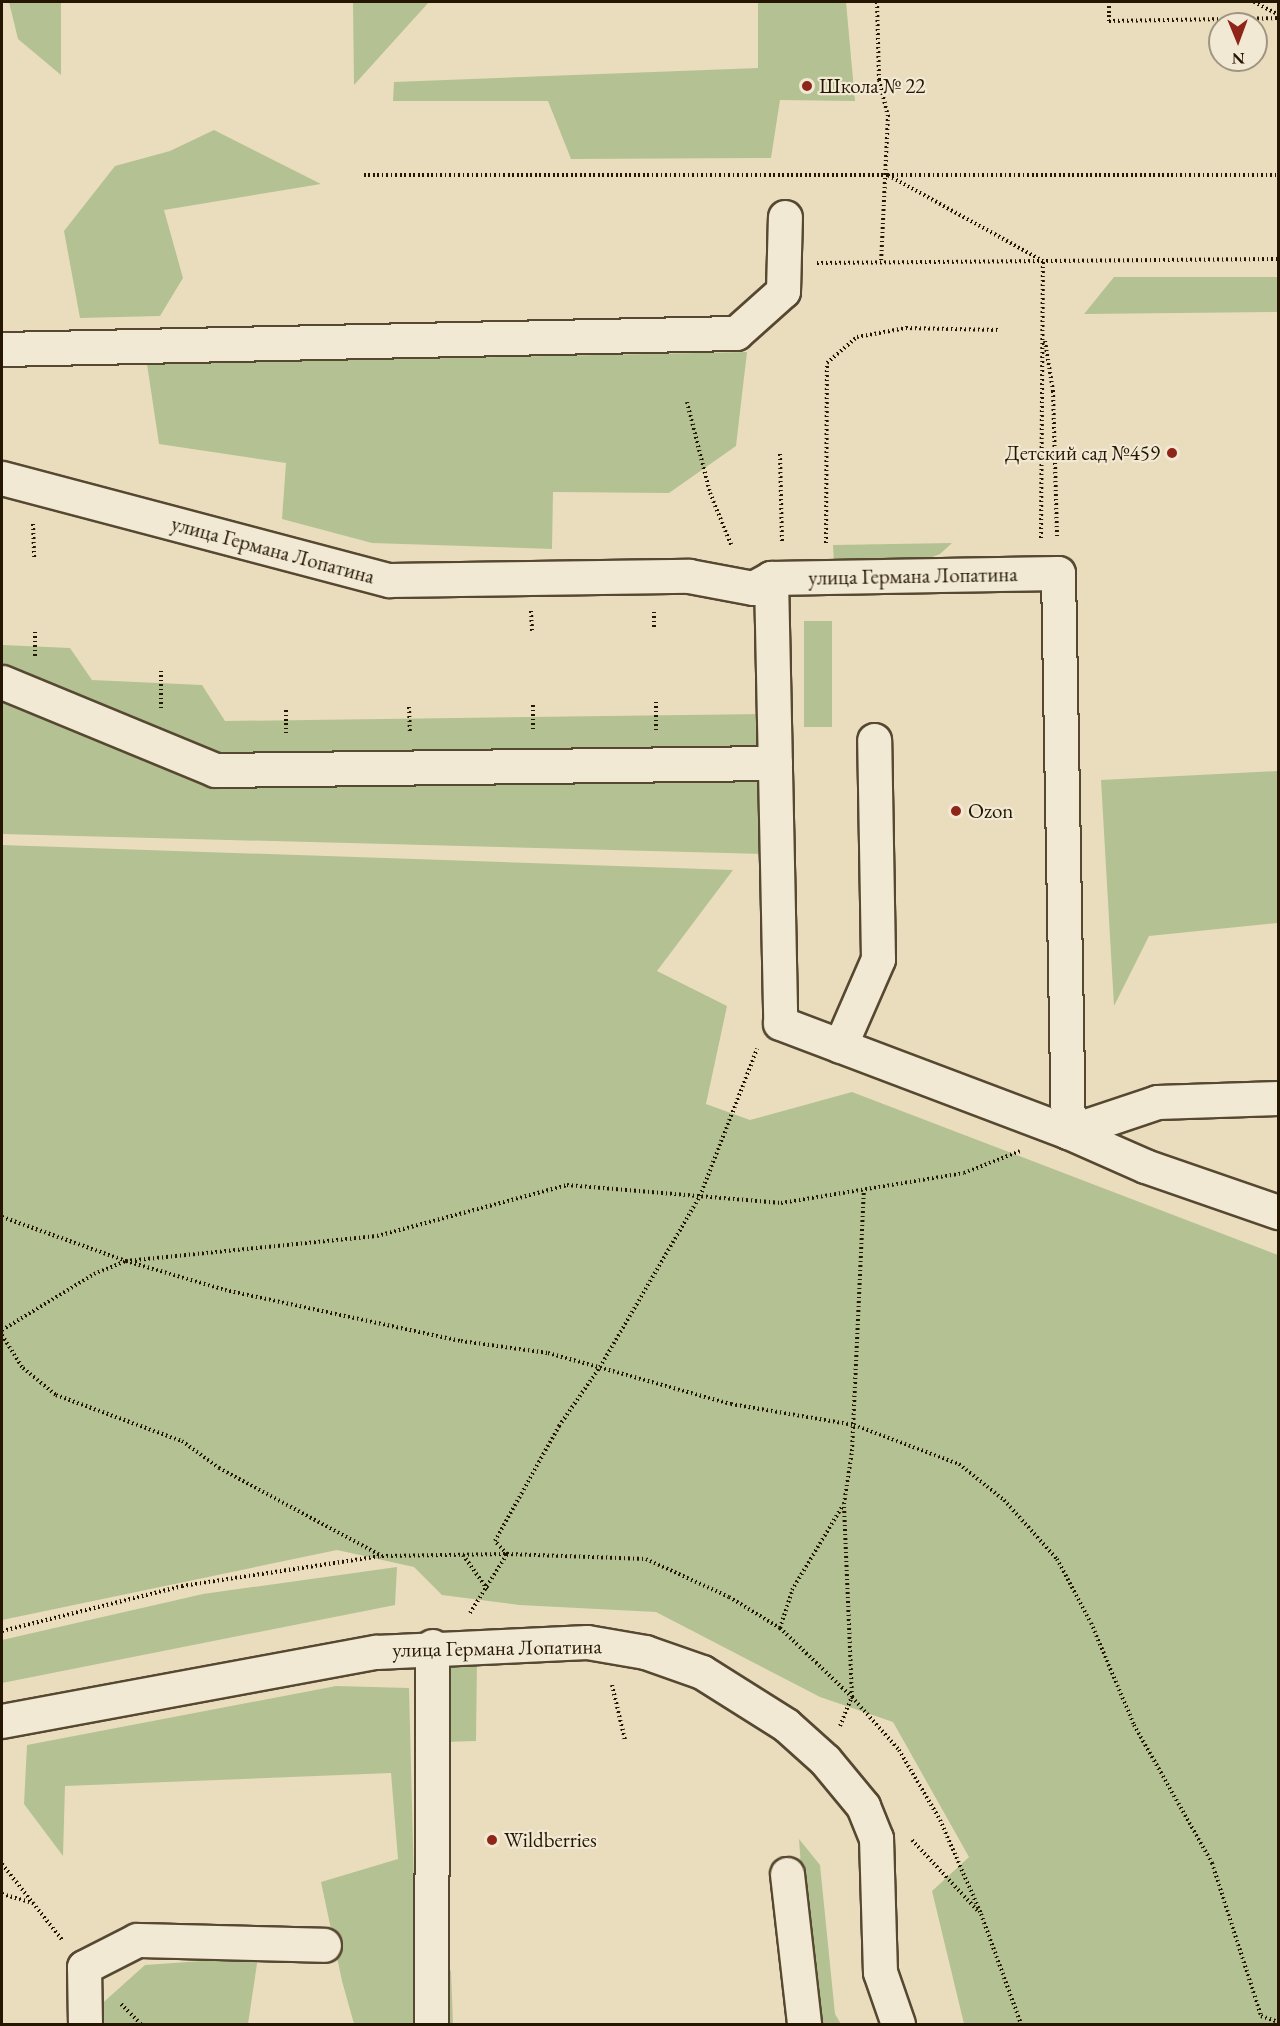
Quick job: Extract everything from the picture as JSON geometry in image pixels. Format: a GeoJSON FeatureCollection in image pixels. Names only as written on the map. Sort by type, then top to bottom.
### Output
{"type":"FeatureCollection","features":[{"type":"Feature","properties":{"kind":"street"},"geometry":{"type":"LineString","coordinates":[[2,349],[736,333],[783,291],[785,217]]}},
{"type":"Feature","properties":{"kind":"street","name":"улица Германа Лопатина"},"geometry":{"type":"LineString","coordinates":[[2,478],[380,579],[689,576],[762,583],[827,578],[1058,573]]}},
{"type":"Feature","properties":{"kind":"street"},"geometry":{"type":"LineString","coordinates":[[1058,573],[1068,1132]]}},
{"type":"Feature","properties":{"kind":"street"},"geometry":{"type":"LineString","coordinates":[[762,583],[775,763],[780,1023],[1068,1132],[1145,1166],[1278,1212]]}},
{"type":"Feature","properties":{"kind":"street"},"geometry":{"type":"LineString","coordinates":[[2,682],[215,770],[775,763]]}},
{"type":"Feature","properties":{"kind":"street"},"geometry":{"type":"LineString","coordinates":[[840,1046],[878,959],[874,740]]}},
{"type":"Feature","properties":{"kind":"street"},"geometry":{"type":"LineString","coordinates":[[1068,1132],[1157,1102],[1278,1098]]}},
{"type":"Feature","properties":{"kind":"street","name":"улица Германа Лопатина"},"geometry":{"type":"LineString","coordinates":[[2,1721],[271,1669],[432,1646],[587,1642],[645,1652],[702,1672],[736,1691],[786,1725],[825,1760],[863,1806],[876,1838],[880,1972],[898,2025]]}},
{"type":"Feature","properties":{"kind":"street"},"geometry":{"type":"LineString","coordinates":[[431,2025],[432,1646]]}},
{"type":"Feature","properties":{"kind":"street"},"geometry":{"type":"LineString","coordinates":[[787,1874],[804,2025]]}},
{"type":"Feature","properties":{"kind":"street"},"geometry":{"type":"LineString","coordinates":[[85,2025],[84,1967],[136,1941],[324,1945]]}},
{"type":"Feature","properties":{"kind":"path"},"geometry":{"type":"LineString","coordinates":[[877,2],[879,80],[888,115],[888,175],[881,262]]}},
{"type":"Feature","properties":{"kind":"path"},"geometry":{"type":"LineString","coordinates":[[1109,2],[1109,21],[1278,16]]}},
{"type":"Feature","properties":{"kind":"path"},"geometry":{"type":"LineString","coordinates":[[1254,2],[1278,16]]}},
{"type":"Feature","properties":{"kind":"path"},"geometry":{"type":"LineString","coordinates":[[364,175],[1278,175]]}},
{"type":"Feature","properties":{"kind":"path"},"geometry":{"type":"LineString","coordinates":[[888,175],[1043,261]]}},
{"type":"Feature","properties":{"kind":"path"},"geometry":{"type":"LineString","coordinates":[[817,263],[1278,259]]}},
{"type":"Feature","properties":{"kind":"path"},"geometry":{"type":"LineString","coordinates":[[1041,544],[1043,261]]}},
{"type":"Feature","properties":{"kind":"path"},"geometry":{"type":"LineString","coordinates":[[827,578],[827,363],[857,337],[906,327],[999,330]]}},
{"type":"Feature","properties":{"kind":"path"},"geometry":{"type":"LineString","coordinates":[[1042,329],[1053,391],[1058,573]]}},
{"type":"Feature","properties":{"kind":"path"},"geometry":{"type":"LineString","coordinates":[[687,402],[710,493],[762,583],[782,565],[780,454]]}},
{"type":"Feature","properties":{"kind":"path"},"geometry":{"type":"LineString","coordinates":[[33,524],[34,559]]}},
{"type":"Feature","properties":{"kind":"path"},"geometry":{"type":"LineString","coordinates":[[432,1646],[463,1623],[488,1590],[507,1554],[495,1542],[559,1426],[600,1367],[700,1196],[758,1045]]}},
{"type":"Feature","properties":{"kind":"path"},"geometry":{"type":"LineString","coordinates":[[2,1330],[94,1274],[126,1261],[377,1236],[567,1185],[781,1203],[964,1173],[1068,1132]]}},
{"type":"Feature","properties":{"kind":"path"},"geometry":{"type":"LineString","coordinates":[[825,1760],[852,1697],[844,1504],[854,1425],[864,1191]]}},
{"type":"Feature","properties":{"kind":"path"},"geometry":{"type":"LineString","coordinates":[[2,1216],[126,1261],[225,1290],[461,1341],[539,1351],[731,1404],[854,1425],[959,1464],[1005,1500],[1057,1559],[1091,1623],[1134,1725],[1212,1863],[1261,2016],[1278,2022]]}},
{"type":"Feature","properties":{"kind":"path"},"geometry":{"type":"LineString","coordinates":[[780,1628],[792,1590],[844,1504]]}},
{"type":"Feature","properties":{"kind":"path"},"geometry":{"type":"LineString","coordinates":[[463,1555],[488,1590]]}},
{"type":"Feature","properties":{"kind":"path"},"geometry":{"type":"LineString","coordinates":[[2,1631],[182,1586],[382,1556]]}},
{"type":"Feature","properties":{"kind":"path"},"geometry":{"type":"LineString","coordinates":[[612,1684],[625,1740]]}},
{"type":"Feature","properties":{"kind":"path"},"geometry":{"type":"LineString","coordinates":[[876,1838],[897,1830],[909,1838],[981,1914]]}},
{"type":"Feature","properties":{"kind":"path"},"geometry":{"type":"LineString","coordinates":[[2,1894],[34,1904]]}},
{"type":"Feature","properties":{"kind":"green space"},"geometry":{"type":"Polygon","coordinates":[[[9,2],[61,2],[61,75],[18,39],[9,2]]]}},
{"type":"Feature","properties":{"kind":"green space"},"geometry":{"type":"Polygon","coordinates":[[[353,2],[429,2],[354,85],[353,2]]]}},
{"type":"Feature","properties":{"kind":"green space"},"geometry":{"type":"Polygon","coordinates":[[[758,2],[846,2],[855,101],[780,100],[771,158],[571,159],[548,101],[393,101],[394,82],[758,68],[758,2]]]}},
{"type":"Feature","properties":{"kind":"green space"},"geometry":{"type":"Polygon","coordinates":[[[214,130],[321,184],[164,210],[183,278],[160,316],[80,318],[64,231],[115,166],[170,151],[214,130]]]}},
{"type":"Feature","properties":{"kind":"green space"},"geometry":{"type":"Polygon","coordinates":[[[1114,277],[1278,277],[1278,312],[1084,314],[1114,277]]]}},
{"type":"Feature","properties":{"kind":"green space"},"geometry":{"type":"Polygon","coordinates":[[[747,352],[736,446],[669,493],[553,492],[552,549],[372,543],[282,519],[286,463],[159,444],[147,364],[747,352]]]}},
{"type":"Feature","properties":{"kind":"green space"},"geometry":{"type":"Polygon","coordinates":[[[952,543],[940,554],[922,561],[834,564],[833,545],[952,543]]]}},
{"type":"Feature","properties":{"kind":"green space"},"geometry":{"type":"Polygon","coordinates":[[[804,621],[832,621],[832,727],[804,727],[804,621]]]}},
{"type":"Feature","properties":{"kind":"green space"},"geometry":{"type":"Polygon","coordinates":[[[2,645],[70,648],[92,680],[202,685],[225,721],[767,714],[768,854],[2,834],[2,645]]]}},
{"type":"Feature","properties":{"kind":"green space"},"geometry":{"type":"Polygon","coordinates":[[[1278,771],[1278,923],[1149,936],[1114,1006],[1101,780],[1278,771]]]}},
{"type":"Feature","properties":{"kind":"green space"},"geometry":{"type":"Polygon","coordinates":[[[2,845],[733,870],[657,971],[727,1006],[706,1104],[750,1120],[852,1092],[1278,1255],[1278,2024],[964,2024],[932,1891],[969,1857],[893,1722],[820,1697],[656,1612],[519,1605],[442,1595],[414,1567],[337,1550],[2,1620],[2,845]]]}},
{"type":"Feature","properties":{"kind":"green space"},"geometry":{"type":"Polygon","coordinates":[[[397,1567],[395,1605],[2,1683],[2,1640],[203,1594],[397,1567]]]}},
{"type":"Feature","properties":{"kind":"green space"},"geometry":{"type":"Polygon","coordinates":[[[477,1660],[476,1741],[443,1742],[445,1673],[453,1663],[477,1660]]]}},
{"type":"Feature","properties":{"kind":"green space"},"geometry":{"type":"Polygon","coordinates":[[[336,1686],[409,1688],[415,1922],[451,1971],[453,2024],[354,2024],[342,1981],[321,1882],[398,1859],[391,1773],[65,1786],[63,1856],[24,1804],[27,1745],[336,1686]]]}},
{"type":"Feature","properties":{"kind":"green space"},"geometry":{"type":"Polygon","coordinates":[[[799,1839],[820,1865],[835,2014],[841,2024],[812,2024],[799,1839]]]}},
{"type":"Feature","properties":{"kind":"green space"},"geometry":{"type":"Polygon","coordinates":[[[258,1957],[248,2024],[98,2024],[97,2008],[145,1965],[258,1957]]]}},
{"type":"Feature","properties":{"kind":"place","name":"Школа № 22"},"geometry":{"type":"Point","coordinates":[807,86]}},
{"type":"Feature","properties":{"kind":"place","name":"Детский сад №459"},"geometry":{"type":"Point","coordinates":[1172,453]}},
{"type":"Feature","properties":{"kind":"place","name":"Ozon"},"geometry":{"type":"Point","coordinates":[956,811]}},
{"type":"Feature","properties":{"kind":"place","name":"Wildberries"},"geometry":{"type":"Point","coordinates":[492,1840]}}]}
